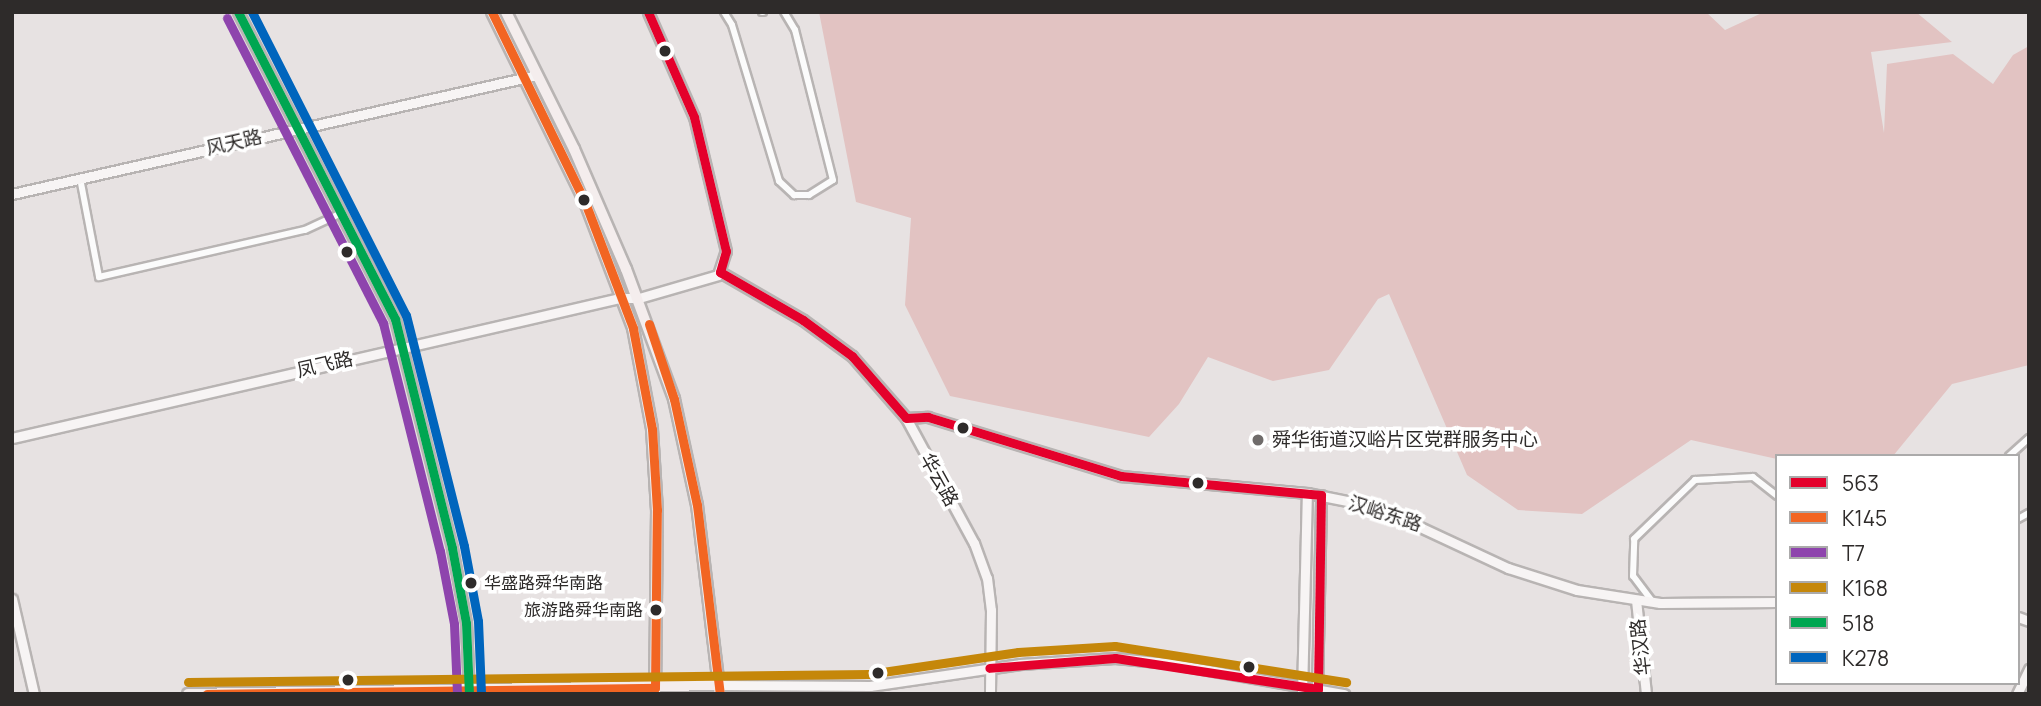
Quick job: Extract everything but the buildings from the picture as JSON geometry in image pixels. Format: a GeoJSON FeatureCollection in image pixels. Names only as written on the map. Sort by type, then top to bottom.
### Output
{"type":"FeatureCollection","features":[{"type":"Feature","properties":{"kind":"main road"},"geometry":{"type":"LineString","coordinates":[[492,12],[585,202],[633,328],[652,429],[657,510],[655,691]]}},
{"type":"Feature","properties":{"kind":"main road"},"geometry":{"type":"LineString","coordinates":[[188,694],[720,689],[697,505],[674,399],[639,298],[506,12]]}},
{"type":"Feature","properties":{"kind":"street"},"geometry":{"type":"LineString","coordinates":[[238,12],[395,318],[456,572],[466,623],[470,692]]}},
{"type":"Feature","properties":{"kind":"street"},"geometry":{"type":"LineString","coordinates":[[724,12],[779,181],[794,195],[809,195],[833,180],[830,159],[795,30],[784,12]]}},
{"type":"Feature","properties":{"kind":"street"},"geometry":{"type":"LineString","coordinates":[[639,298],[708,281],[720,272],[726,251],[694,117],[651,13]]}},
{"type":"Feature","properties":{"kind":"street","name":"风天路"},"geometry":{"type":"LineString","coordinates":[[12,194],[537,75]]}},
{"type":"Feature","properties":{"kind":"street"},"geometry":{"type":"LineString","coordinates":[[80,178],[99,277],[305,230],[340,214]]}},
{"type":"Feature","properties":{"kind":"street","name":"华云路"},"geometry":{"type":"LineString","coordinates":[[720,272],[803,320],[852,356],[906,418],[974,543],[987,578],[990,694]]}},
{"type":"Feature","properties":{"kind":"street","name":"凤飞路"},"geometry":{"type":"LineString","coordinates":[[12,438],[620,298],[639,298]]}},
{"type":"Feature","properties":{"kind":"street","name":"汉峪东路"},"geometry":{"type":"LineString","coordinates":[[906,418],[928,417],[1121,476],[1321,495],[1404,517],[1536,579],[1653,602],[1775,602]]}},
{"type":"Feature","properties":{"kind":"street"},"geometry":{"type":"LineString","coordinates":[[2011,454],[2029,438]]}},
{"type":"Feature","properties":{"kind":"street"},"geometry":{"type":"LineString","coordinates":[[1653,602],[1633,576],[1634,539],[1695,480],[1752,477],[1775,494]]}},
{"type":"Feature","properties":{"kind":"street"},"geometry":{"type":"LineString","coordinates":[[1302,689],[1307,493]]}},
{"type":"Feature","properties":{"kind":"street"},"geometry":{"type":"LineString","coordinates":[[1317,691],[1321,495]]}},
{"type":"Feature","properties":{"kind":"street"},"geometry":{"type":"LineString","coordinates":[[12,599],[34,694]]}},
{"type":"Feature","properties":{"kind":"street","name":"华汉路"},"geometry":{"type":"LineString","coordinates":[[1636,600],[1646,694]]}},
{"type":"Feature","properties":{"kind":"street"},"geometry":{"type":"LineString","coordinates":[[720,689],[870,685],[989,668],[1115,658],[1344,694]]}},
{"type":"Feature","properties":{"kind":"street"},"geometry":{"type":"LineString","coordinates":[[2017,694],[2029,669]]}},
{"type":"Feature","properties":{"kind":"street"},"geometry":{"type":"LineString","coordinates":[[850,694],[870,685]]}},
{"type":"Feature","properties":{"kind":"shaded area"},"geometry":{"type":"Polygon","coordinates":[[[819,12],[1706,12],[1725,30],[1764,12],[1916,12],[1952,42],[1871,52],[1884,133],[1887,64],[1953,54],[1993,84],[2013,55],[2029,46],[2029,365],[1952,384],[1895,454],[1775,454],[1775,459],[1691,440],[1582,514],[1518,510],[1467,475],[1389,294],[1378,299],[1329,370],[1273,381],[1208,357],[1179,404],[1149,437],[950,396],[905,305],[911,218],[856,202],[819,12]]]}},
{"type":"Feature","properties":{"kind":"transit line","name":"518"},"geometry":{"type":"LineString","coordinates":[[238,12],[395,319],[452,548],[466,623],[469,694]]}},
{"type":"Feature","properties":{"kind":"transit line","name":"K278"},"geometry":{"type":"LineString","coordinates":[[252,12],[406,315],[464,546],[478,621],[481,693]]}},
{"type":"Feature","properties":{"kind":"transit line","name":"K145"},"geometry":{"type":"LineString","coordinates":[[207,694],[655,688],[657,510],[652,429],[633,328],[585,202],[492,12]]}},
{"type":"Feature","properties":{"kind":"transit line","name":"563"},"geometry":{"type":"LineString","coordinates":[[648,12],[694,117],[726,251],[720,272]]}},
{"type":"Feature","properties":{"kind":"transit line","name":"T7"},"geometry":{"type":"LineString","coordinates":[[227,18],[383,323],[440,551],[454,624],[457,694]]}},
{"type":"Feature","properties":{"kind":"transit line","name":"563"},"geometry":{"type":"LineString","coordinates":[[720,272],[803,320],[852,356],[906,418]]}},
{"type":"Feature","properties":{"kind":"transit line","name":"K145"},"geometry":{"type":"LineString","coordinates":[[649,324],[674,399],[697,505],[720,694]]}},
{"type":"Feature","properties":{"kind":"transit line","name":"563"},"geometry":{"type":"LineString","coordinates":[[906,418],[928,417],[1121,476],[1321,495],[1318,689],[1115,658],[989,668]]}},
{"type":"Feature","properties":{"kind":"transit line","name":"K168"},"geometry":{"type":"LineString","coordinates":[[188,682],[869,674],[1018,652],[1115,646],[1346,682]]}},
{"type":"Feature","properties":{"kind":"place","name":"舜华街道汉峪片区党群服务中心"},"geometry":{"type":"Point","coordinates":[1258,440]}},
{"type":"Feature","properties":{"kind":"place","name":"华盛路舜华南路"},"geometry":{"type":"Point","coordinates":[471,583]}},
{"type":"Feature","properties":{"kind":"place","name":"旅游路舜华南路"},"geometry":{"type":"Point","coordinates":[656,610]}}]}
